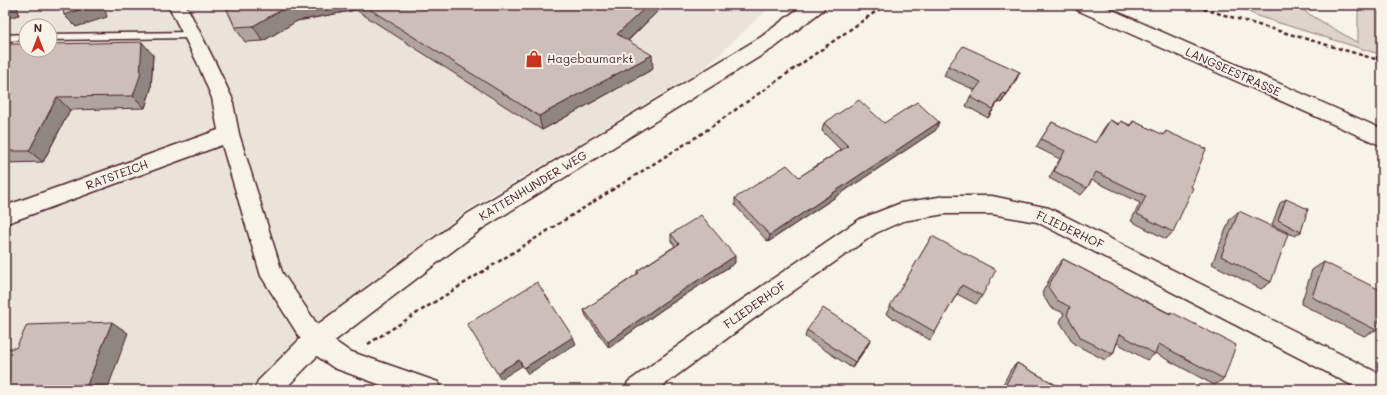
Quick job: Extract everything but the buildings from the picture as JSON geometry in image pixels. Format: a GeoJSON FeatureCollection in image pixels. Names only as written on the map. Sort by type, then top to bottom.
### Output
{"type":"FeatureCollection","features":[{"type":"Feature","properties":{"kind":"street"},"geometry":{"type":"LineString","coordinates":[[177,5],[206,62],[222,98],[229,134],[272,276],[315,341],[342,360],[429,390]]}},
{"type":"Feature","properties":{"kind":"street","name":"KATTENHUNDER WEG"},"geometry":{"type":"LineString","coordinates":[[267,390],[315,341],[475,221],[761,46],[816,5]]}},
{"type":"Feature","properties":{"kind":"street","name":"LANGSEESTRASSE"},"geometry":{"type":"LineString","coordinates":[[1084,5],[1382,138]]}},
{"type":"Feature","properties":{"kind":"street","name":"RATSTEICH"},"geometry":{"type":"LineString","coordinates":[[5,215],[229,134]]}},
{"type":"Feature","properties":{"kind":"street","name":"FLIEDERHOF"},"geometry":{"type":"LineString","coordinates":[[637,390],[744,312],[868,226],[901,212],[945,205],[992,205],[1041,214],[1275,332],[1382,388]]}},
{"type":"Feature","properties":{"kind":"lane"},"geometry":{"type":"LineString","coordinates":[[58,37],[191,35]]}},
{"type":"Feature","properties":{"kind":"lane"},"geometry":{"type":"LineString","coordinates":[[5,38],[18,37]]}},
{"type":"Feature","properties":{"kind":"path"},"geometry":{"type":"LineString","coordinates":[[342,360],[702,134],[885,5]]}},
{"type":"Feature","properties":{"kind":"path"},"geometry":{"type":"LineString","coordinates":[[1190,5],[1216,14],[1382,61]]}},
{"type":"Feature","properties":{"kind":"path"},"geometry":{"type":"LineString","coordinates":[[1375,58],[1382,56]]}},
{"type":"Feature","properties":{"kind":"shaded area"},"geometry":{"type":"Polygon","coordinates":[[[5,5],[772,5],[705,68],[469,209],[303,334],[247,390],[5,390],[5,5]]]}},
{"type":"Feature","properties":{"kind":"shaded area"},"geometry":{"type":"Polygon","coordinates":[[[1235,5],[1294,5],[1358,43],[1358,5],[1382,5],[1382,55],[1257,16],[1235,5]]]}},
{"type":"Feature","properties":{"kind":"place","name":"Hagebaumarkt"},"geometry":{"type":"Point","coordinates":[534,59]}}]}
